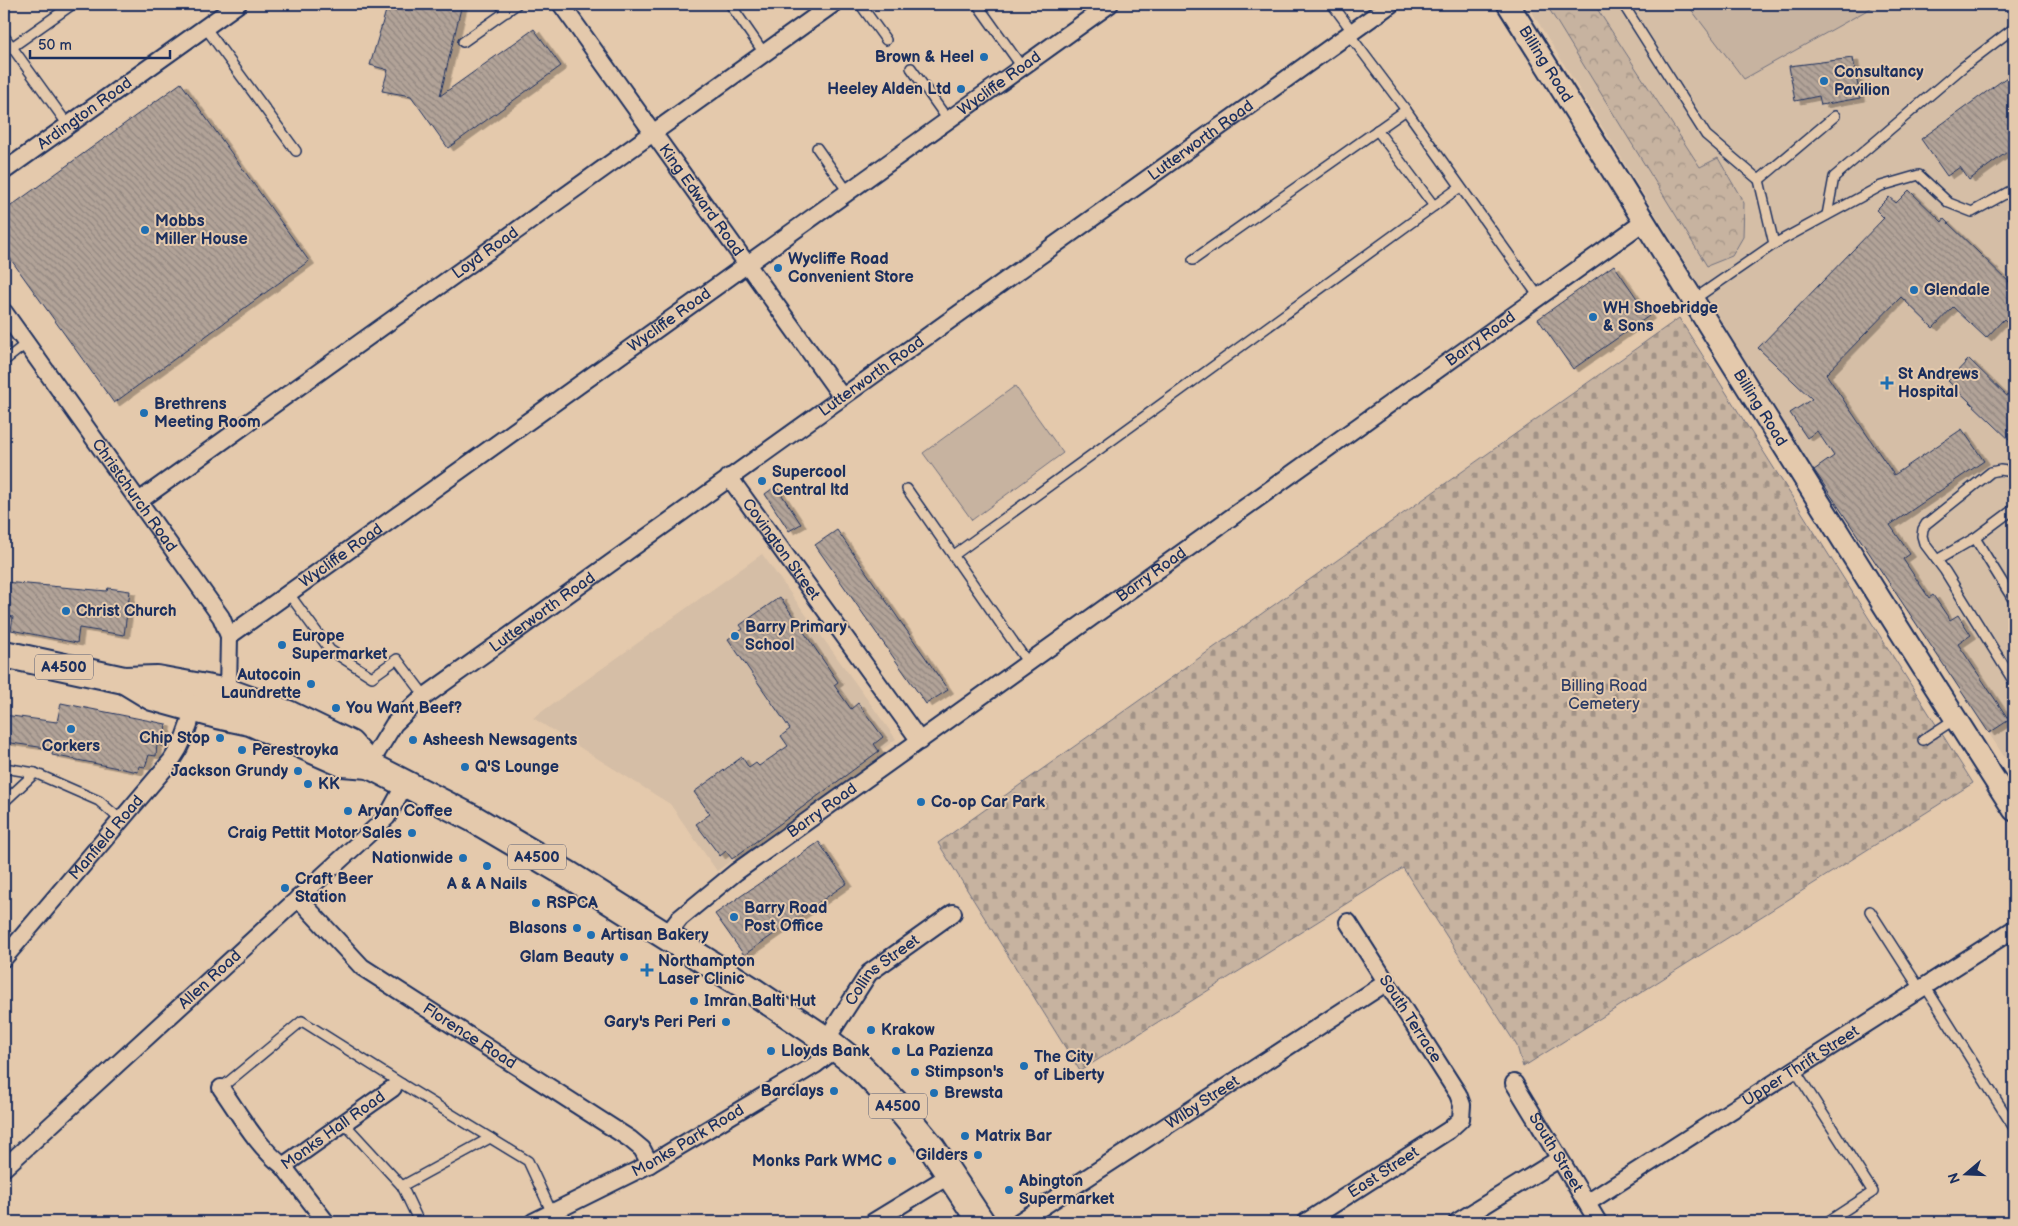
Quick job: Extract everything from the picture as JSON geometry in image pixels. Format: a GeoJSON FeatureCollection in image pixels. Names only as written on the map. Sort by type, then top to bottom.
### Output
{"type":"FeatureCollection","features":[{"type":"Feature","properties":{"kind":"main road","name":"A4500"},"geometry":{"type":"LineString","coordinates":[[4,654],[124,680],[157,679],[228,692],[288,714],[350,744],[369,765],[474,819],[666,936],[750,989],[830,1043],[860,1068],[895,1102],[932,1148],[981,1222]]}},
{"type":"Feature","properties":{"kind":"main road","name":"A4500"},"geometry":{"type":"LineString","coordinates":[[124,680],[152,696],[250,722],[342,763],[369,765]]}},
{"type":"Feature","properties":{"kind":"main road","name":"A4500"},"geometry":{"type":"LineString","coordinates":[[228,692],[236,708],[250,722]]}},
{"type":"Feature","properties":{"kind":"street","name":"Ardington Road"},"geometry":{"type":"LineString","coordinates":[[4,170],[238,4]]}},
{"type":"Feature","properties":{"kind":"street","name":"King Edward Road"},"geometry":{"type":"LineString","coordinates":[[561,4],[842,397]]}},
{"type":"Feature","properties":{"kind":"street","name":"Loyd Road"},"geometry":{"type":"LineString","coordinates":[[139,501],[833,4]]}},
{"type":"Feature","properties":{"kind":"street","name":"Wycliffe Road"},"geometry":{"type":"LineString","coordinates":[[229,636],[1110,4]]}},
{"type":"Feature","properties":{"kind":"street","name":"Lutterworth Road"},"geometry":{"type":"LineString","coordinates":[[369,765],[394,724],[425,696],[1391,4]]}},
{"type":"Feature","properties":{"kind":"street","name":"Billing Road"},"geometry":{"type":"LineString","coordinates":[[1508,4],[1955,719],[2014,810]]}},
{"type":"Feature","properties":{"kind":"street","name":"Barry Road"},"geometry":{"type":"LineString","coordinates":[[666,936],[680,918],[736,872],[1645,221]]}},
{"type":"Feature","properties":{"kind":"street","name":"Christchurch Road"},"geometry":{"type":"LineString","coordinates":[[4,312],[221,617],[229,636],[228,692]]}},
{"type":"Feature","properties":{"kind":"street","name":"Covington Street"},"geometry":{"type":"LineString","coordinates":[[729,477],[920,741]]}},
{"type":"Feature","properties":{"kind":"street","name":"Manfield Road"},"geometry":{"type":"LineString","coordinates":[[4,958],[122,821],[182,746],[193,708]]}},
{"type":"Feature","properties":{"kind":"street","name":"Allen Road"},"geometry":{"type":"LineString","coordinates":[[4,1168],[387,817],[405,784]]}},
{"type":"Feature","properties":{"kind":"street","name":"Florence Road"},"geometry":{"type":"LineString","coordinates":[[298,898],[362,967],[630,1139],[642,1149],[650,1164]]}},
{"type":"Feature","properties":{"kind":"street","name":"Collins Street"},"geometry":{"type":"LineString","coordinates":[[830,1043],[869,974],[953,913]]}},
{"type":"Feature","properties":{"kind":"street","name":"South Terrace"},"geometry":{"type":"LineString","coordinates":[[1348,922],[1458,1094],[1462,1106],[1461,1119]]}},
{"type":"Feature","properties":{"kind":"street","name":"Upper Thrift Street"},"geometry":{"type":"LineString","coordinates":[[1586,1203],[2014,929]]}},
{"type":"Feature","properties":{"kind":"street","name":"Wilby Street"},"geometry":{"type":"LineString","coordinates":[[1019,1222],[1386,982]]}},
{"type":"Feature","properties":{"kind":"street","name":"Monks Park Road"},"geometry":{"type":"LineString","coordinates":[[533,1222],[650,1164],[815,1065],[828,1055],[830,1043]]}},
{"type":"Feature","properties":{"kind":"street","name":"South Street"},"geometry":{"type":"LineString","coordinates":[[1514,1084],[1598,1222]]}},
{"type":"Feature","properties":{"kind":"street","name":"Monks Hall Road"},"geometry":{"type":"LineString","coordinates":[[326,1222],[283,1166],[398,1086]]}},
{"type":"Feature","properties":{"kind":"street"},"geometry":{"type":"LineString","coordinates":[[221,1088],[261,1145],[270,1156],[283,1166]]}},
{"type":"Feature","properties":{"kind":"street","name":"East Street"},"geometry":{"type":"LineString","coordinates":[[1306,1222],[1449,1130],[1461,1119]]}},
{"type":"Feature","properties":{"kind":"street"},"geometry":{"type":"LineString","coordinates":[[1458,1222],[1559,1159]]}},
{"type":"Feature","properties":{"kind":"street"},"geometry":{"type":"LineString","coordinates":[[872,1222],[950,1175]]}},
{"type":"Feature","properties":{"kind":"lane"},"geometry":{"type":"LineString","coordinates":[[12,47],[73,4]]}},
{"type":"Feature","properties":{"kind":"lane"},"geometry":{"type":"LineString","coordinates":[[500,4],[507,12]]}},
{"type":"Feature","properties":{"kind":"lane"},"geometry":{"type":"LineString","coordinates":[[463,42],[517,4]]}},
{"type":"Feature","properties":{"kind":"lane"},"geometry":{"type":"LineString","coordinates":[[730,4],[764,53]]}},
{"type":"Feature","properties":{"kind":"lane"},"geometry":{"type":"LineString","coordinates":[[860,4],[886,40]]}},
{"type":"Feature","properties":{"kind":"lane"},"geometry":{"type":"LineString","coordinates":[[977,4],[1022,67]]}},
{"type":"Feature","properties":{"kind":"lane"},"geometry":{"type":"LineString","coordinates":[[1332,4],[1539,297]]}},
{"type":"Feature","properties":{"kind":"lane"},"geometry":{"type":"LineString","coordinates":[[1622,4],[1706,136],[1759,180],[1774,244]]}},
{"type":"Feature","properties":{"kind":"lane"},"geometry":{"type":"LineString","coordinates":[[205,27],[296,151]]}},
{"type":"Feature","properties":{"kind":"lane"},"geometry":{"type":"LineString","coordinates":[[1827,215],[1834,177],[1963,67],[2014,28]]}},
{"type":"Feature","properties":{"kind":"lane"},"geometry":{"type":"LineString","coordinates":[[4,36],[68,125]]}},
{"type":"Feature","properties":{"kind":"lane"},"geometry":{"type":"LineString","coordinates":[[911,68],[948,120]]}},
{"type":"Feature","properties":{"kind":"lane"},"geometry":{"type":"LineString","coordinates":[[1193,260],[1406,110]]}},
{"type":"Feature","properties":{"kind":"lane"},"geometry":{"type":"LineString","coordinates":[[1759,180],[1835,116]]}},
{"type":"Feature","properties":{"kind":"lane"},"geometry":{"type":"LineString","coordinates":[[1377,130],[1434,206]]}},
{"type":"Feature","properties":{"kind":"lane"},"geometry":{"type":"LineString","coordinates":[[817,148],[848,192]]}},
{"type":"Feature","properties":{"kind":"lane"},"geometry":{"type":"LineString","coordinates":[[1692,300],[1774,244],[1881,186],[1918,175],[1949,203],[1972,212],[2014,189]]}},
{"type":"Feature","properties":{"kind":"lane"},"geometry":{"type":"LineString","coordinates":[[954,555],[1460,187]]}},
{"type":"Feature","properties":{"kind":"lane"},"geometry":{"type":"LineString","coordinates":[[4,360],[27,343]]}},
{"type":"Feature","properties":{"kind":"lane"},"geometry":{"type":"LineString","coordinates":[[2014,472],[2000,470],[1991,472],[1926,524],[1922,536],[1924,542],[2014,682]]}},
{"type":"Feature","properties":{"kind":"lane"},"geometry":{"type":"LineString","coordinates":[[907,489],[1028,663]]}},
{"type":"Feature","properties":{"kind":"lane"},"geometry":{"type":"LineString","coordinates":[[1937,560],[1975,538],[2014,509]]}},
{"type":"Feature","properties":{"kind":"lane"},"geometry":{"type":"LineString","coordinates":[[1975,538],[2014,600]]}},
{"type":"Feature","properties":{"kind":"lane"},"geometry":{"type":"LineString","coordinates":[[289,594],[330,650],[372,677],[397,659],[425,696]]}},
{"type":"Feature","properties":{"kind":"lane"},"geometry":{"type":"LineString","coordinates":[[1923,740],[1955,719]]}},
{"type":"Feature","properties":{"kind":"lane"},"geometry":{"type":"LineString","coordinates":[[4,768],[35,773],[99,801],[122,821]]}},
{"type":"Feature","properties":{"kind":"lane"},"geometry":{"type":"LineString","coordinates":[[4,802],[35,773]]}},
{"type":"Feature","properties":{"kind":"lane"},"geometry":{"type":"LineString","coordinates":[[1870,911],[1923,988],[2014,1128]]}},
{"type":"Feature","properties":{"kind":"lane"},"geometry":{"type":"LineString","coordinates":[[221,1088],[302,1020],[398,1086],[490,1138],[528,1162],[552,1213]]}},
{"type":"Feature","properties":{"kind":"lane"},"geometry":{"type":"LineString","coordinates":[[1795,1070],[1873,1192],[1827,1222]]}},
{"type":"Feature","properties":{"kind":"lane"},"geometry":{"type":"LineString","coordinates":[[344,1123],[402,1186],[419,1222]]}},
{"type":"Feature","properties":{"kind":"lane"},"geometry":{"type":"LineString","coordinates":[[402,1186],[490,1138]]}},
{"type":"Feature","properties":{"kind":"shaded area","name":"St Andrews Hospital"},"geometry":{"type":"Polygon","coordinates":[[[1527,4],[2014,4],[2014,771],[1813,471],[1527,4]]]}},
{"type":"Feature","properties":{"kind":"shaded area","name":"Barry Primary School"},"geometry":{"type":"Polygon","coordinates":[[[762,554],[896,739],[717,871],[670,804],[533,718],[762,554]]]}},
{"type":"Feature","properties":{"kind":"green space"},"geometry":{"type":"Polygon","coordinates":[[[1546,4],[1594,4],[1700,167],[1718,158],[1744,203],[1743,237],[1732,256],[1707,266],[1546,4]]]}},
{"type":"Feature","properties":{"kind":"green space"},"geometry":{"type":"Polygon","coordinates":[[[1687,4],[1878,4],[1744,79],[1687,4]]]}},
{"type":"Feature","properties":{"kind":"green space","name":"Billing Road Cemetery"},"geometry":{"type":"Polygon","coordinates":[[[1679,318],[1973,783],[1523,1067],[1517,1046],[1403,868],[1080,1071],[938,843],[1679,318]]]}},
{"type":"Feature","properties":{"kind":"green space"},"geometry":{"type":"Polygon","coordinates":[[[1015,386],[1063,453],[972,520],[923,453],[1015,386]]]}},
{"type":"Feature","properties":{"kind":"building"},"geometry":{"type":"Polygon","coordinates":[[[388,4],[462,4],[440,96],[534,29],[561,66],[448,148],[411,96],[382,91],[388,70],[370,65],[388,4]]]}},
{"type":"Feature","properties":{"kind":"building","name":"Consultancy Pavilion"},"geometry":{"type":"Polygon","coordinates":[[[1853,58],[1860,98],[1821,105],[1819,96],[1795,101],[1789,66],[1853,58]]]}},
{"type":"Feature","properties":{"kind":"building"},"geometry":{"type":"Polygon","coordinates":[[[2014,72],[2014,147],[1969,180],[1960,167],[1947,176],[1921,139],[2014,72]]]}},
{"type":"Feature","properties":{"kind":"building","name":"Mobbs Miller House"},"geometry":{"type":"Polygon","coordinates":[[[181,83],[309,261],[114,403],[4,250],[4,211],[181,83]]]}},
{"type":"Feature","properties":{"kind":"building"},"geometry":{"type":"Polygon","coordinates":[[[1909,190],[1942,222],[1944,219],[2014,287],[2014,329],[2004,319],[1986,338],[1953,307],[1933,328],[1901,297],[1826,374],[1894,475],[1962,429],[1984,461],[1890,525],[1910,554],[1903,559],[1929,598],[1933,595],[1950,620],[1958,615],[1971,635],[1958,644],[2009,720],[1989,733],[1814,470],[1834,456],[1817,431],[1807,438],[1790,413],[1812,399],[1758,348],[1884,218],[1876,210],[1889,197],[1896,203],[1909,190]]]}},
{"type":"Feature","properties":{"kind":"building","name":"WH Shoebridge & Sons"},"geometry":{"type":"Polygon","coordinates":[[[1614,265],[1649,316],[1573,369],[1538,319],[1614,265]]]}},
{"type":"Feature","properties":{"kind":"building"},"geometry":{"type":"Polygon","coordinates":[[[1969,359],[2014,403],[2014,444],[1948,381],[1969,359]]]}},
{"type":"Feature","properties":{"kind":"building"},"geometry":{"type":"Polygon","coordinates":[[[776,486],[801,524],[789,531],[765,494],[776,486]]]}},
{"type":"Feature","properties":{"kind":"building"},"geometry":{"type":"Polygon","coordinates":[[[837,530],[948,690],[926,704],[815,545],[837,530]]]}},
{"type":"Feature","properties":{"kind":"building","name":"Christ Church"},"geometry":{"type":"Polygon","coordinates":[[[4,582],[107,591],[108,588],[130,591],[124,635],[79,628],[77,643],[11,630],[13,617],[4,615],[4,582]]]}},
{"type":"Feature","properties":{"kind":"building"},"geometry":{"type":"Polygon","coordinates":[[[780,597],[838,682],[834,685],[851,709],[858,703],[883,737],[874,744],[879,751],[732,859],[726,851],[720,856],[696,824],[710,814],[694,792],[742,757],[749,768],[756,763],[759,766],[788,746],[781,736],[790,729],[728,639],[743,629],[740,625],[780,597]]]}},
{"type":"Feature","properties":{"kind":"building"},"geometry":{"type":"Polygon","coordinates":[[[61,703],[166,724],[163,746],[157,744],[156,756],[149,755],[145,767],[139,766],[138,772],[52,755],[53,749],[4,742],[4,715],[57,722],[61,703]]]}},
{"type":"Feature","properties":{"kind":"building"},"geometry":{"type":"Polygon","coordinates":[[[819,842],[847,883],[744,955],[715,914],[819,842]]]}},
{"type":"Feature","properties":{"kind":"place","name":"Brown & Heel"},"geometry":{"type":"Point","coordinates":[984,57]}},
{"type":"Feature","properties":{"kind":"place","name":"Consultancy Pavilion"},"geometry":{"type":"Point","coordinates":[1824,81]}},
{"type":"Feature","properties":{"kind":"place","name":"Heeley Alden Ltd"},"geometry":{"type":"Point","coordinates":[961,89]}},
{"type":"Feature","properties":{"kind":"place","name":"Mobbs Miller House"},"geometry":{"type":"Point","coordinates":[145,230]}},
{"type":"Feature","properties":{"kind":"place","name":"Wycliffe Road Convenient Store"},"geometry":{"type":"Point","coordinates":[778,268]}},
{"type":"Feature","properties":{"kind":"place","name":"Glendale"},"geometry":{"type":"Point","coordinates":[1914,290]}},
{"type":"Feature","properties":{"kind":"place","name":"WH Shoebridge & Sons"},"geometry":{"type":"Point","coordinates":[1593,317]}},
{"type":"Feature","properties":{"kind":"place","name":"St Andrews Hospital"},"geometry":{"type":"Point","coordinates":[1887,383]}},
{"type":"Feature","properties":{"kind":"place","name":"Brethrens Meeting Room"},"geometry":{"type":"Point","coordinates":[144,413]}},
{"type":"Feature","properties":{"kind":"place","name":"Supercool Central ltd"},"geometry":{"type":"Point","coordinates":[762,481]}},
{"type":"Feature","properties":{"kind":"place","name":"Christ Church"},"geometry":{"type":"Point","coordinates":[66,611]}},
{"type":"Feature","properties":{"kind":"place","name":"Barry Primary School"},"geometry":{"type":"Point","coordinates":[735,636]}},
{"type":"Feature","properties":{"kind":"place","name":"Europe Supermarket"},"geometry":{"type":"Point","coordinates":[282,645]}},
{"type":"Feature","properties":{"kind":"place","name":"Autocoin Laundrette"},"geometry":{"type":"Point","coordinates":[311,684]}},
{"type":"Feature","properties":{"kind":"place","name":"You Want Beef?"},"geometry":{"type":"Point","coordinates":[336,708]}},
{"type":"Feature","properties":{"kind":"place","name":"Corkers"},"geometry":{"type":"Point","coordinates":[71,729]}},
{"type":"Feature","properties":{"kind":"place","name":"Chip Stop"},"geometry":{"type":"Point","coordinates":[220,738]}},
{"type":"Feature","properties":{"kind":"place","name":"Asheesh Newsagents"},"geometry":{"type":"Point","coordinates":[413,740]}},
{"type":"Feature","properties":{"kind":"place","name":"Perestroyka"},"geometry":{"type":"Point","coordinates":[242,750]}},
{"type":"Feature","properties":{"kind":"place","name":"Q'S Lounge"},"geometry":{"type":"Point","coordinates":[465,767]}},
{"type":"Feature","properties":{"kind":"place","name":"Jackson Grundy"},"geometry":{"type":"Point","coordinates":[298,771]}},
{"type":"Feature","properties":{"kind":"place","name":"KK"},"geometry":{"type":"Point","coordinates":[308,784]}},
{"type":"Feature","properties":{"kind":"place","name":"Co-op Car Park"},"geometry":{"type":"Point","coordinates":[921,802]}},
{"type":"Feature","properties":{"kind":"place","name":"Aryan Coffee"},"geometry":{"type":"Point","coordinates":[348,811]}},
{"type":"Feature","properties":{"kind":"place","name":"Craig Pettit Motor Sales"},"geometry":{"type":"Point","coordinates":[412,833]}},
{"type":"Feature","properties":{"kind":"place","name":"Nationwide"},"geometry":{"type":"Point","coordinates":[463,858]}},
{"type":"Feature","properties":{"kind":"place","name":"A & A Nails"},"geometry":{"type":"Point","coordinates":[487,866]}},
{"type":"Feature","properties":{"kind":"place","name":"Craft Beer Station"},"geometry":{"type":"Point","coordinates":[285,888]}},
{"type":"Feature","properties":{"kind":"place","name":"RSPCA"},"geometry":{"type":"Point","coordinates":[536,903]}},
{"type":"Feature","properties":{"kind":"place","name":"Barry Road Post Office"},"geometry":{"type":"Point","coordinates":[734,917]}},
{"type":"Feature","properties":{"kind":"place","name":"Blasons"},"geometry":{"type":"Point","coordinates":[577,928]}},
{"type":"Feature","properties":{"kind":"place","name":"Artisan Bakery"},"geometry":{"type":"Point","coordinates":[591,935]}},
{"type":"Feature","properties":{"kind":"place","name":"Glam Beauty"},"geometry":{"type":"Point","coordinates":[624,957]}},
{"type":"Feature","properties":{"kind":"place","name":"Northampton Laser Clinic"},"geometry":{"type":"Point","coordinates":[647,970]}},
{"type":"Feature","properties":{"kind":"place","name":"Imran Balti Hut"},"geometry":{"type":"Point","coordinates":[694,1001]}},
{"type":"Feature","properties":{"kind":"place","name":"Gary's Peri Peri"},"geometry":{"type":"Point","coordinates":[726,1022]}},
{"type":"Feature","properties":{"kind":"place","name":"Krakow"},"geometry":{"type":"Point","coordinates":[871,1030]}},
{"type":"Feature","properties":{"kind":"place","name":"Lloyds Bank"},"geometry":{"type":"Point","coordinates":[771,1051]}},
{"type":"Feature","properties":{"kind":"place","name":"La Pazienza"},"geometry":{"type":"Point","coordinates":[896,1051]}},
{"type":"Feature","properties":{"kind":"place","name":"The City of Liberty"},"geometry":{"type":"Point","coordinates":[1024,1066]}},
{"type":"Feature","properties":{"kind":"place","name":"Stimpson's"},"geometry":{"type":"Point","coordinates":[915,1072]}},
{"type":"Feature","properties":{"kind":"place","name":"Barclays"},"geometry":{"type":"Point","coordinates":[834,1091]}},
{"type":"Feature","properties":{"kind":"place","name":"Brewsta"},"geometry":{"type":"Point","coordinates":[934,1093]}},
{"type":"Feature","properties":{"kind":"place","name":"Matrix Bar"},"geometry":{"type":"Point","coordinates":[965,1136]}},
{"type":"Feature","properties":{"kind":"place","name":"Gilders"},"geometry":{"type":"Point","coordinates":[978,1155]}},
{"type":"Feature","properties":{"kind":"place","name":"Monks Park WMC"},"geometry":{"type":"Point","coordinates":[892,1161]}},
{"type":"Feature","properties":{"kind":"place","name":"Abington Supermarket"},"geometry":{"type":"Point","coordinates":[1009,1190]}}]}
